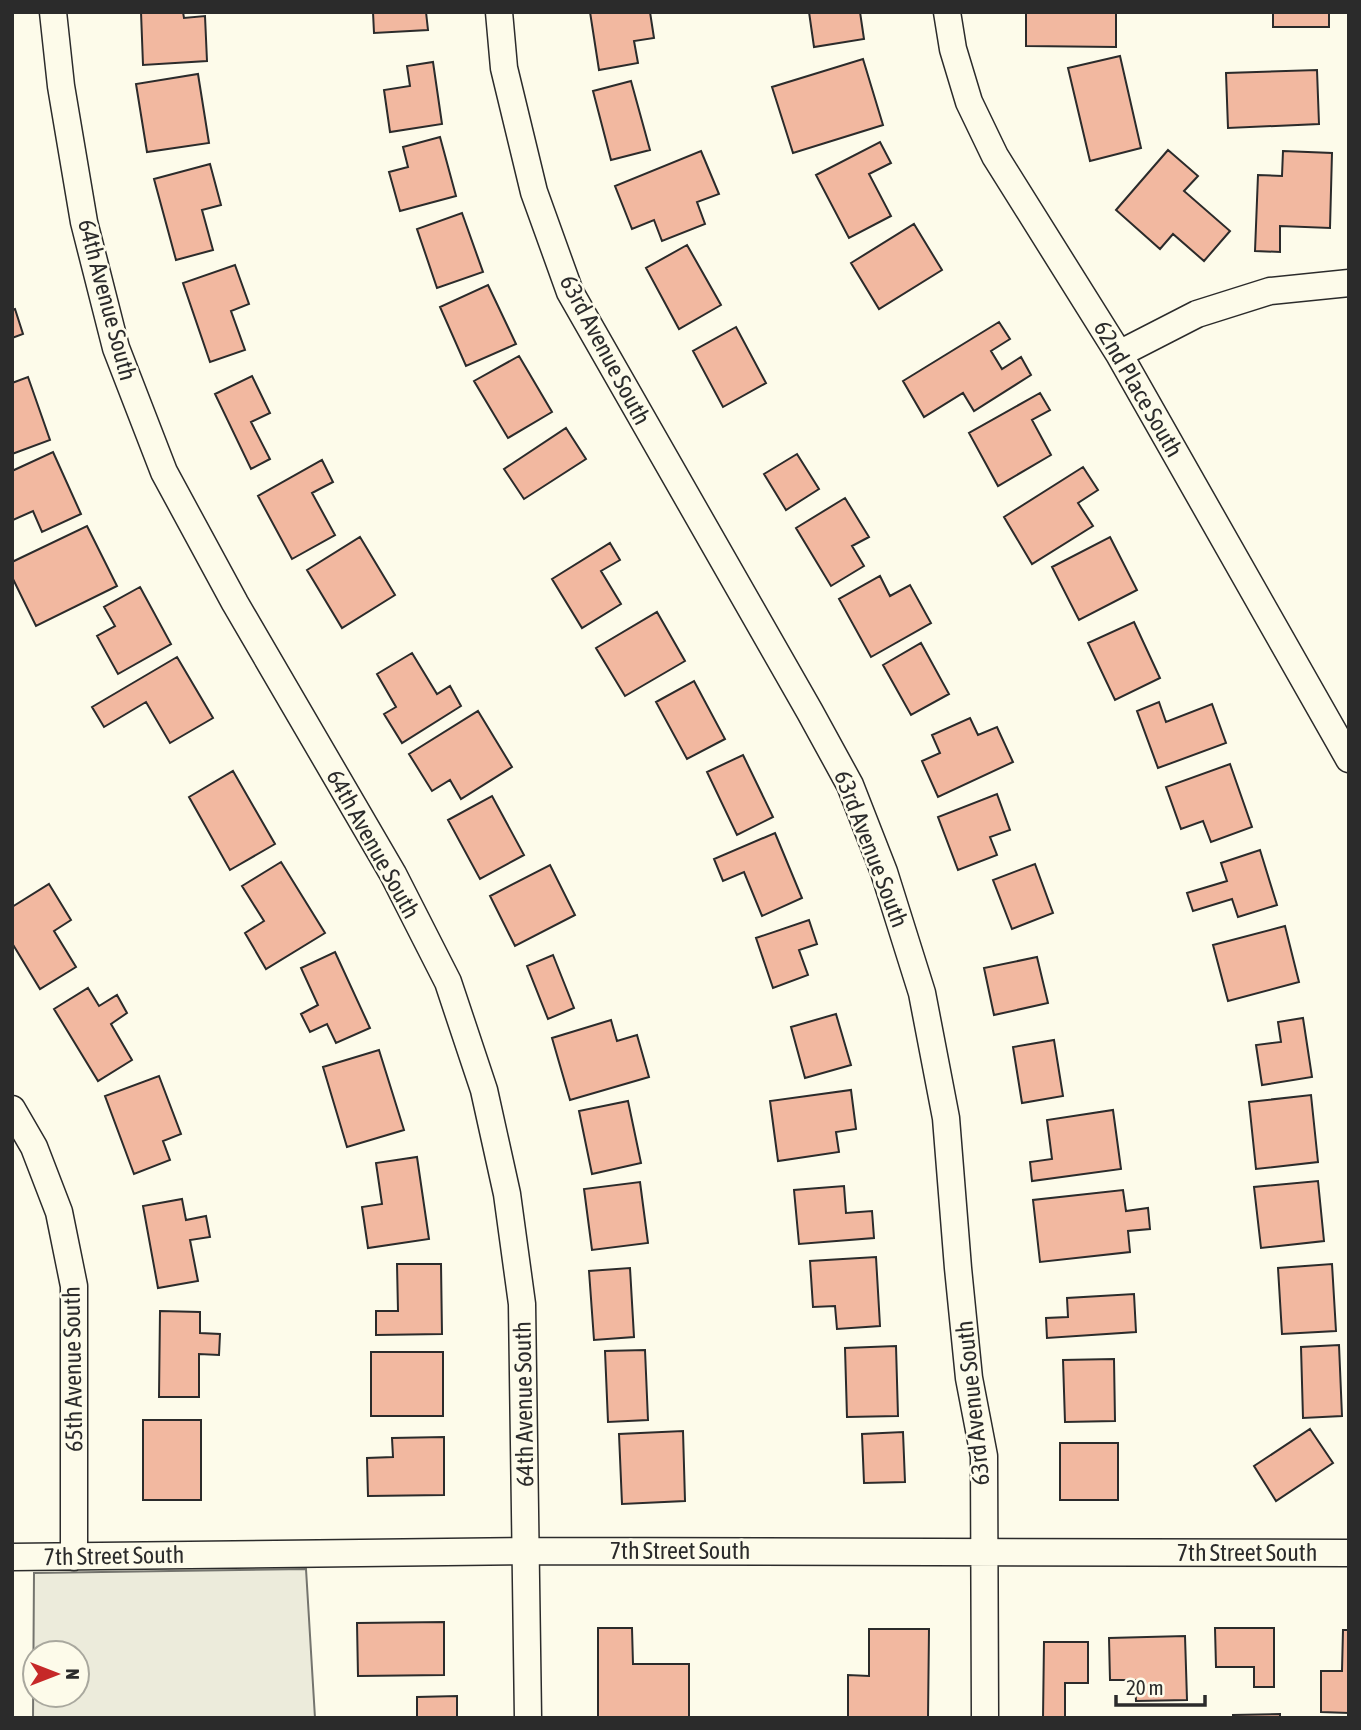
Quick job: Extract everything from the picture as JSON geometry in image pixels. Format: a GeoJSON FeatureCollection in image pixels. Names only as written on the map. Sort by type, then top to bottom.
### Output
{"type":"FeatureCollection","features":[{"type":"Feature","properties":{"kind":"street","name":"64th Avenue South"},"geometry":{"type":"LineString","coordinates":[[53,12],[61,86],[84,222],[116,348],[164,472],[235,603],[393,874],[447,982],[484,1090],[507,1194],[522,1304],[528,1718]]}},
{"type":"Feature","properties":{"kind":"street","name":"63rd Avenue South"},"geometry":{"type":"LineString","coordinates":[[499,12],[504,68],[534,192],[569,292],[850,785],[884,872],[922,993],[946,1118],[968,1364],[984,1456],[985,1718]]}},
{"type":"Feature","properties":{"kind":"street","name":"62nd Place South"},"geometry":{"type":"LineString","coordinates":[[947,12],[953,49],[969,102],[995,156],[1119,354],[1349,759]]}},
{"type":"Feature","properties":{"kind":"street"},"geometry":{"type":"LineString","coordinates":[[1119,354],[1197,314],[1270,291],[1349,283]]}},
{"type":"Feature","properties":{"kind":"street","name":"65th Avenue South"},"geometry":{"type":"LineString","coordinates":[[12,1110],[34,1147],[59,1212],[74,1286],[74,1557]]}},
{"type":"Feature","properties":{"kind":"street","name":"7th Street South"},"geometry":{"type":"LineString","coordinates":[[12,1558],[527,1551],[1349,1553]]}},
{"type":"Feature","properties":{"kind":"shaded area"},"geometry":{"type":"Polygon","coordinates":[[[306,1569],[315,1718],[33,1718],[33,1709],[91,1709],[91,1639],[34,1639],[34,1573],[306,1569]]]}},
{"type":"Feature","properties":{"kind":"building"},"geometry":{"type":"Polygon","coordinates":[[[141,12],[183,12],[184,18],[205,16],[207,61],[143,65],[141,12]]]}},
{"type":"Feature","properties":{"kind":"building"},"geometry":{"type":"Polygon","coordinates":[[[373,12],[426,12],[428,30],[374,33],[373,12]]]}},
{"type":"Feature","properties":{"kind":"building"},"geometry":{"type":"Polygon","coordinates":[[[590,12],[650,12],[654,38],[634,41],[638,63],[599,70],[590,12]]]}},
{"type":"Feature","properties":{"kind":"building"},"geometry":{"type":"Polygon","coordinates":[[[809,12],[860,12],[864,39],[814,47],[809,12]]]}},
{"type":"Feature","properties":{"kind":"building"},"geometry":{"type":"Polygon","coordinates":[[[1026,12],[1116,12],[1116,47],[1026,46],[1026,12]]]}},
{"type":"Feature","properties":{"kind":"building"},"geometry":{"type":"Polygon","coordinates":[[[1273,12],[1329,12],[1329,27],[1273,27],[1273,12]]]}},
{"type":"Feature","properties":{"kind":"building"},"geometry":{"type":"Polygon","coordinates":[[[1120,56],[1141,148],[1090,161],[1068,68],[1120,56]]]}},
{"type":"Feature","properties":{"kind":"building"},"geometry":{"type":"Polygon","coordinates":[[[863,59],[883,125],[793,153],[772,87],[863,59]]]}},
{"type":"Feature","properties":{"kind":"building"},"geometry":{"type":"Polygon","coordinates":[[[433,62],[442,124],[390,132],[384,90],[410,86],[407,66],[433,62]]]}},
{"type":"Feature","properties":{"kind":"building"},"geometry":{"type":"Polygon","coordinates":[[[1317,70],[1319,124],[1228,128],[1226,73],[1317,70]]]}},
{"type":"Feature","properties":{"kind":"building"},"geometry":{"type":"Polygon","coordinates":[[[198,74],[209,143],[147,152],[136,84],[198,74]]]}},
{"type":"Feature","properties":{"kind":"building"},"geometry":{"type":"Polygon","coordinates":[[[631,81],[650,150],[611,160],[593,91],[631,81]]]}},
{"type":"Feature","properties":{"kind":"building"},"geometry":{"type":"Polygon","coordinates":[[[440,137],[456,196],[400,211],[389,172],[408,167],[403,147],[440,137]]]}},
{"type":"Feature","properties":{"kind":"building"},"geometry":{"type":"Polygon","coordinates":[[[880,142],[891,163],[869,174],[891,216],[849,238],[816,175],[880,142]]]}},
{"type":"Feature","properties":{"kind":"building"},"geometry":{"type":"Polygon","coordinates":[[[1168,150],[1198,176],[1184,191],[1230,231],[1204,261],[1173,234],[1160,249],[1116,210],[1168,150]]]}},
{"type":"Feature","properties":{"kind":"building"},"geometry":{"type":"Polygon","coordinates":[[[701,151],[719,194],[697,202],[705,224],[662,241],[654,220],[632,229],[615,186],[701,151]]]}},
{"type":"Feature","properties":{"kind":"building"},"geometry":{"type":"Polygon","coordinates":[[[1283,151],[1332,153],[1330,228],[1280,226],[1280,252],[1255,251],[1258,175],[1282,176],[1283,151]]]}},
{"type":"Feature","properties":{"kind":"building"},"geometry":{"type":"Polygon","coordinates":[[[210,164],[221,205],[202,210],[213,250],[176,260],[154,179],[210,164]]]}},
{"type":"Feature","properties":{"kind":"building"},"geometry":{"type":"Polygon","coordinates":[[[462,213],[483,272],[437,288],[417,229],[462,213]]]}},
{"type":"Feature","properties":{"kind":"building"},"geometry":{"type":"Polygon","coordinates":[[[914,224],[942,270],[879,309],[851,263],[914,224]]]}},
{"type":"Feature","properties":{"kind":"building"},"geometry":{"type":"Polygon","coordinates":[[[687,245],[721,305],[679,329],[646,268],[687,245]]]}},
{"type":"Feature","properties":{"kind":"building"},"geometry":{"type":"Polygon","coordinates":[[[235,265],[249,304],[231,311],[245,350],[210,362],[183,283],[235,265]]]}},
{"type":"Feature","properties":{"kind":"building"},"geometry":{"type":"Polygon","coordinates":[[[488,285],[516,344],[466,366],[440,307],[488,285]]]}},
{"type":"Feature","properties":{"kind":"building"},"geometry":{"type":"Polygon","coordinates":[[[15,309],[23,334],[12,338],[12,310],[15,309]]]}},
{"type":"Feature","properties":{"kind":"building"},"geometry":{"type":"Polygon","coordinates":[[[999,322],[1010,339],[991,351],[1002,369],[1021,357],[1031,375],[974,411],[963,393],[924,417],[903,381],[999,322]]]}},
{"type":"Feature","properties":{"kind":"building"},"geometry":{"type":"Polygon","coordinates":[[[736,327],[766,383],[723,407],[693,351],[736,327]]]}},
{"type":"Feature","properties":{"kind":"building"},"geometry":{"type":"Polygon","coordinates":[[[519,356],[552,412],[508,438],[474,381],[519,356]]]}},
{"type":"Feature","properties":{"kind":"building"},"geometry":{"type":"Polygon","coordinates":[[[252,376],[270,413],[251,422],[270,459],[251,469],[215,394],[252,376]]]}},
{"type":"Feature","properties":{"kind":"building"},"geometry":{"type":"Polygon","coordinates":[[[28,377],[50,440],[12,454],[12,383],[28,377]]]}},
{"type":"Feature","properties":{"kind":"building"},"geometry":{"type":"Polygon","coordinates":[[[1040,393],[1050,410],[1032,420],[1051,455],[998,486],[969,433],[1040,393]]]}},
{"type":"Feature","properties":{"kind":"building"},"geometry":{"type":"Polygon","coordinates":[[[566,428],[586,459],[524,499],[504,469],[566,428]]]}},
{"type":"Feature","properties":{"kind":"building"},"geometry":{"type":"Polygon","coordinates":[[[53,452],[81,514],[42,532],[33,511],[13,520],[12,471],[53,452]]]}},
{"type":"Feature","properties":{"kind":"building"},"geometry":{"type":"Polygon","coordinates":[[[797,454],[819,489],[786,510],[764,474],[797,454]]]}},
{"type":"Feature","properties":{"kind":"building"},"geometry":{"type":"Polygon","coordinates":[[[322,460],[333,482],[312,493],[335,535],[292,559],[258,496],[322,460]]]}},
{"type":"Feature","properties":{"kind":"building"},"geometry":{"type":"Polygon","coordinates":[[[1083,467],[1098,490],[1078,503],[1093,526],[1032,564],[1004,517],[1083,467]]]}},
{"type":"Feature","properties":{"kind":"building"},"geometry":{"type":"Polygon","coordinates":[[[845,498],[869,537],[852,546],[864,566],[831,586],[796,528],[845,498]]]}},
{"type":"Feature","properties":{"kind":"building"},"geometry":{"type":"Polygon","coordinates":[[[87,526],[117,586],[36,626],[12,577],[12,562],[87,526]]]}},
{"type":"Feature","properties":{"kind":"building"},"geometry":{"type":"Polygon","coordinates":[[[360,537],[395,595],[342,628],[307,570],[360,537]]]}},
{"type":"Feature","properties":{"kind":"building"},"geometry":{"type":"Polygon","coordinates":[[[1110,537],[1137,590],[1079,620],[1052,567],[1110,537]]]}},
{"type":"Feature","properties":{"kind":"building"},"geometry":{"type":"Polygon","coordinates":[[[610,543],[620,560],[601,571],[621,604],[582,628],[552,579],[610,543]]]}},
{"type":"Feature","properties":{"kind":"building"},"geometry":{"type":"Polygon","coordinates":[[[880,576],[890,596],[910,585],[931,623],[871,657],[839,599],[880,576]]]}},
{"type":"Feature","properties":{"kind":"building"},"geometry":{"type":"Polygon","coordinates":[[[140,587],[171,644],[118,674],[97,636],[115,626],[104,607],[140,587]]]}},
{"type":"Feature","properties":{"kind":"building"},"geometry":{"type":"Polygon","coordinates":[[[657,612],[685,661],[625,696],[596,648],[657,612]]]}},
{"type":"Feature","properties":{"kind":"building"},"geometry":{"type":"Polygon","coordinates":[[[1134,622],[1160,678],[1115,700],[1088,643],[1134,622]]]}},
{"type":"Feature","properties":{"kind":"building"},"geometry":{"type":"Polygon","coordinates":[[[921,643],[949,694],[911,715],[883,665],[921,643]]]}},
{"type":"Feature","properties":{"kind":"building"},"geometry":{"type":"Polygon","coordinates":[[[412,653],[437,694],[450,686],[461,706],[402,743],[384,714],[396,707],[377,674],[412,653]]]}},
{"type":"Feature","properties":{"kind":"building"},"geometry":{"type":"Polygon","coordinates":[[[177,657],[213,718],[170,743],[146,702],[104,727],[92,707],[177,657]]]}},
{"type":"Feature","properties":{"kind":"building"},"geometry":{"type":"Polygon","coordinates":[[[694,681],[725,739],[687,759],[656,702],[694,681]]]}},
{"type":"Feature","properties":{"kind":"building"},"geometry":{"type":"Polygon","coordinates":[[[1159,702],[1166,722],[1212,704],[1226,743],[1158,768],[1137,711],[1159,702]]]}},
{"type":"Feature","properties":{"kind":"building"},"geometry":{"type":"Polygon","coordinates":[[[478,711],[512,767],[461,799],[450,780],[432,791],[409,754],[478,711]]]}},
{"type":"Feature","properties":{"kind":"building"},"geometry":{"type":"Polygon","coordinates":[[[970,718],[978,735],[997,727],[1013,762],[938,797],[922,761],[940,753],[932,735],[970,718]]]}},
{"type":"Feature","properties":{"kind":"building"},"geometry":{"type":"Polygon","coordinates":[[[743,755],[773,817],[737,835],[707,772],[743,755]]]}},
{"type":"Feature","properties":{"kind":"building"},"geometry":{"type":"Polygon","coordinates":[[[1230,764],[1252,827],[1211,842],[1203,821],[1181,829],[1166,787],[1230,764]]]}},
{"type":"Feature","properties":{"kind":"building"},"geometry":{"type":"Polygon","coordinates":[[[233,771],[275,844],[230,870],[189,797],[233,771]]]}},
{"type":"Feature","properties":{"kind":"building"},"geometry":{"type":"Polygon","coordinates":[[[997,794],[1010,830],[990,837],[997,855],[958,870],[938,817],[997,794]]]}},
{"type":"Feature","properties":{"kind":"building"},"geometry":{"type":"Polygon","coordinates":[[[492,796],[524,855],[480,879],[448,820],[492,796]]]}},
{"type":"Feature","properties":{"kind":"building"},"geometry":{"type":"Polygon","coordinates":[[[775,833],[802,898],[762,916],[744,872],[723,881],[714,859],[775,833]]]}},
{"type":"Feature","properties":{"kind":"building"},"geometry":{"type":"Polygon","coordinates":[[[1260,850],[1277,905],[1238,917],[1232,899],[1193,911],[1187,893],[1227,881],[1221,863],[1260,850]]]}},
{"type":"Feature","properties":{"kind":"building"},"geometry":{"type":"Polygon","coordinates":[[[281,862],[325,933],[266,969],[245,933],[264,921],[242,886],[281,862]]]}},
{"type":"Feature","properties":{"kind":"building"},"geometry":{"type":"Polygon","coordinates":[[[1035,864],[1053,913],[1012,929],[993,880],[1035,864]]]}},
{"type":"Feature","properties":{"kind":"building"},"geometry":{"type":"Polygon","coordinates":[[[550,865],[575,915],[515,946],[490,896],[550,865]]]}},
{"type":"Feature","properties":{"kind":"building"},"geometry":{"type":"Polygon","coordinates":[[[49,884],[71,920],[54,931],[76,967],[40,989],[12,943],[12,907],[49,884]]]}},
{"type":"Feature","properties":{"kind":"building"},"geometry":{"type":"Polygon","coordinates":[[[809,920],[817,944],[799,950],[808,975],[773,988],[756,938],[809,920]]]}},
{"type":"Feature","properties":{"kind":"building"},"geometry":{"type":"Polygon","coordinates":[[[1285,926],[1299,982],[1228,1001],[1213,945],[1285,926]]]}},
{"type":"Feature","properties":{"kind":"building"},"geometry":{"type":"Polygon","coordinates":[[[335,952],[370,1028],[336,1043],[327,1024],[310,1032],[301,1014],[318,1005],[301,968],[335,952]]]}},
{"type":"Feature","properties":{"kind":"building"},"geometry":{"type":"Polygon","coordinates":[[[553,955],[574,1008],[548,1019],[527,966],[553,955]]]}},
{"type":"Feature","properties":{"kind":"building"},"geometry":{"type":"Polygon","coordinates":[[[1037,957],[1048,1003],[994,1015],[984,968],[1037,957]]]}},
{"type":"Feature","properties":{"kind":"building"},"geometry":{"type":"Polygon","coordinates":[[[88,988],[99,1006],[117,995],[127,1013],[111,1024],[132,1060],[98,1081],[54,1009],[88,988]]]}},
{"type":"Feature","properties":{"kind":"building"},"geometry":{"type":"Polygon","coordinates":[[[836,1014],[851,1065],[805,1078],[791,1027],[836,1014]]]}},
{"type":"Feature","properties":{"kind":"building"},"geometry":{"type":"Polygon","coordinates":[[[1303,1018],[1312,1077],[1262,1085],[1256,1045],[1281,1042],[1278,1022],[1303,1018]]]}},
{"type":"Feature","properties":{"kind":"building"},"geometry":{"type":"Polygon","coordinates":[[[611,1020],[617,1041],[637,1035],[649,1077],[570,1100],[552,1038],[611,1020]]]}},
{"type":"Feature","properties":{"kind":"building"},"geometry":{"type":"Polygon","coordinates":[[[1054,1040],[1063,1096],[1022,1103],[1013,1047],[1054,1040]]]}},
{"type":"Feature","properties":{"kind":"building"},"geometry":{"type":"Polygon","coordinates":[[[379,1050],[404,1130],[347,1147],[323,1067],[379,1050]]]}},
{"type":"Feature","properties":{"kind":"building"},"geometry":{"type":"Polygon","coordinates":[[[159,1076],[181,1134],[163,1141],[170,1160],[134,1174],[105,1096],[159,1076]]]}},
{"type":"Feature","properties":{"kind":"building"},"geometry":{"type":"Polygon","coordinates":[[[851,1090],[856,1129],[836,1132],[839,1152],[778,1161],[770,1101],[851,1090]]]}},
{"type":"Feature","properties":{"kind":"building"},"geometry":{"type":"Polygon","coordinates":[[[1311,1095],[1318,1162],[1256,1169],[1249,1102],[1311,1095]]]}},
{"type":"Feature","properties":{"kind":"building"},"geometry":{"type":"Polygon","coordinates":[[[628,1101],[641,1163],[592,1174],[579,1111],[628,1101]]]}},
{"type":"Feature","properties":{"kind":"building"},"geometry":{"type":"Polygon","coordinates":[[[1113,1110],[1121,1169],[1032,1181],[1030,1162],[1052,1159],[1047,1120],[1113,1110]]]}},
{"type":"Feature","properties":{"kind":"building"},"geometry":{"type":"Polygon","coordinates":[[[417,1157],[429,1239],[368,1248],[362,1207],[382,1204],[376,1163],[417,1157]]]}},
{"type":"Feature","properties":{"kind":"building"},"geometry":{"type":"Polygon","coordinates":[[[1318,1181],[1324,1241],[1261,1248],[1254,1187],[1318,1181]]]}},
{"type":"Feature","properties":{"kind":"building"},"geometry":{"type":"Polygon","coordinates":[[[640,1182],[648,1243],[592,1250],[584,1189],[640,1182]]]}},
{"type":"Feature","properties":{"kind":"building"},"geometry":{"type":"Polygon","coordinates":[[[844,1186],[846,1213],[872,1211],[874,1238],[799,1244],[794,1190],[844,1186]]]}},
{"type":"Feature","properties":{"kind":"building"},"geometry":{"type":"Polygon","coordinates":[[[1123,1190],[1126,1211],[1148,1208],[1150,1229],[1128,1231],[1130,1252],[1040,1262],[1033,1200],[1123,1190]]]}},
{"type":"Feature","properties":{"kind":"building"},"geometry":{"type":"Polygon","coordinates":[[[182,1199],[186,1220],[206,1216],[210,1237],[190,1240],[198,1281],[158,1288],[143,1206],[182,1199]]]}},
{"type":"Feature","properties":{"kind":"building"},"geometry":{"type":"Polygon","coordinates":[[[876,1257],[880,1326],[837,1329],[835,1306],[813,1307],[810,1261],[876,1257]]]}},
{"type":"Feature","properties":{"kind":"building"},"geometry":{"type":"Polygon","coordinates":[[[397,1264],[441,1264],[442,1334],[376,1335],[376,1311],[398,1311],[397,1264]]]}},
{"type":"Feature","properties":{"kind":"building"},"geometry":{"type":"Polygon","coordinates":[[[1332,1264],[1336,1331],[1282,1334],[1278,1268],[1332,1264]]]}},
{"type":"Feature","properties":{"kind":"building"},"geometry":{"type":"Polygon","coordinates":[[[630,1268],[634,1337],[594,1340],[589,1271],[630,1268]]]}},
{"type":"Feature","properties":{"kind":"building"},"geometry":{"type":"Polygon","coordinates":[[[1134,1294],[1136,1332],[1047,1338],[1046,1318],[1068,1317],[1067,1298],[1134,1294]]]}},
{"type":"Feature","properties":{"kind":"building"},"geometry":{"type":"Polygon","coordinates":[[[160,1311],[200,1312],[200,1333],[220,1334],[219,1355],[199,1354],[199,1397],[159,1397],[160,1311]]]}},
{"type":"Feature","properties":{"kind":"building"},"geometry":{"type":"Polygon","coordinates":[[[1339,1345],[1342,1416],[1303,1418],[1301,1347],[1339,1345]]]}},
{"type":"Feature","properties":{"kind":"building"},"geometry":{"type":"Polygon","coordinates":[[[896,1346],[898,1416],[847,1417],[845,1348],[896,1346]]]}},
{"type":"Feature","properties":{"kind":"building"},"geometry":{"type":"Polygon","coordinates":[[[645,1350],[648,1420],[608,1422],[605,1351],[645,1350]]]}},
{"type":"Feature","properties":{"kind":"building"},"geometry":{"type":"Polygon","coordinates":[[[371,1352],[443,1352],[443,1416],[371,1416],[371,1352]]]}},
{"type":"Feature","properties":{"kind":"building"},"geometry":{"type":"Polygon","coordinates":[[[1114,1359],[1115,1421],[1065,1422],[1063,1360],[1114,1359]]]}},
{"type":"Feature","properties":{"kind":"building"},"geometry":{"type":"Polygon","coordinates":[[[143,1420],[201,1420],[201,1500],[143,1500],[143,1420]]]}},
{"type":"Feature","properties":{"kind":"building"},"geometry":{"type":"Polygon","coordinates":[[[1310,1429],[1333,1463],[1276,1501],[1254,1466],[1310,1429]]]}},
{"type":"Feature","properties":{"kind":"building"},"geometry":{"type":"Polygon","coordinates":[[[683,1431],[685,1501],[622,1504],[619,1434],[683,1431]]]}},
{"type":"Feature","properties":{"kind":"building"},"geometry":{"type":"Polygon","coordinates":[[[903,1432],[905,1482],[864,1483],[862,1434],[903,1432]]]}},
{"type":"Feature","properties":{"kind":"building"},"geometry":{"type":"Polygon","coordinates":[[[444,1437],[444,1495],[368,1496],[367,1458],[393,1457],[392,1438],[444,1437]]]}},
{"type":"Feature","properties":{"kind":"building"},"geometry":{"type":"Polygon","coordinates":[[[1060,1443],[1118,1443],[1118,1500],[1060,1500],[1060,1443]]]}},
{"type":"Feature","properties":{"kind":"building"},"geometry":{"type":"Polygon","coordinates":[[[444,1622],[444,1675],[358,1676],[357,1623],[444,1622]]]}},
{"type":"Feature","properties":{"kind":"building"},"geometry":{"type":"Polygon","coordinates":[[[598,1628],[632,1628],[633,1664],[689,1664],[689,1718],[598,1718],[598,1628]]]}},
{"type":"Feature","properties":{"kind":"building"},"geometry":{"type":"Polygon","coordinates":[[[1215,1628],[1274,1628],[1274,1687],[1254,1687],[1254,1667],[1216,1667],[1215,1628]]]}},
{"type":"Feature","properties":{"kind":"building"},"geometry":{"type":"Polygon","coordinates":[[[869,1629],[929,1629],[928,1718],[848,1718],[848,1675],[869,1676],[869,1629]]]}},
{"type":"Feature","properties":{"kind":"building"},"geometry":{"type":"Polygon","coordinates":[[[1343,1630],[1349,1630],[1349,1713],[1321,1712],[1321,1671],[1342,1671],[1343,1630]]]}},
{"type":"Feature","properties":{"kind":"building"},"geometry":{"type":"Polygon","coordinates":[[[1185,1636],[1187,1700],[1136,1701],[1135,1680],[1110,1680],[1109,1638],[1185,1636]]]}},
{"type":"Feature","properties":{"kind":"building"},"geometry":{"type":"Polygon","coordinates":[[[1044,1642],[1088,1642],[1088,1683],[1065,1683],[1065,1718],[1043,1718],[1044,1642]]]}},
{"type":"Feature","properties":{"kind":"building"},"geometry":{"type":"Polygon","coordinates":[[[457,1696],[457,1718],[378,1718],[417,1717],[417,1697],[457,1696]]]}},
{"type":"Feature","properties":{"kind":"building"},"geometry":{"type":"Polygon","coordinates":[[[1280,1714],[1280,1718],[1233,1718],[1233,1715],[1280,1714]]]}}]}
